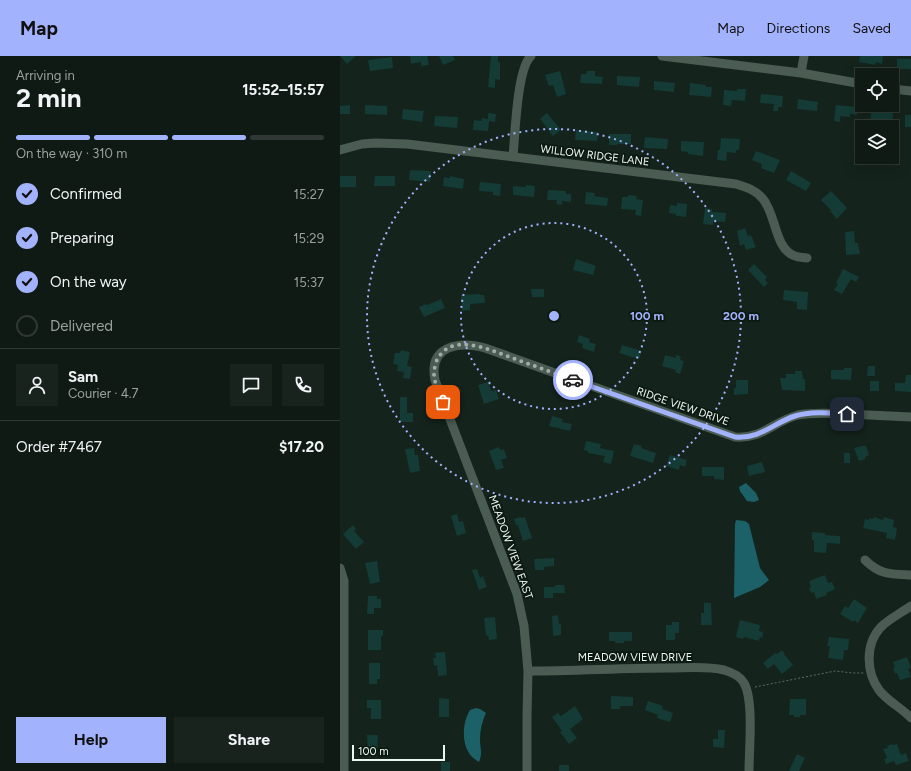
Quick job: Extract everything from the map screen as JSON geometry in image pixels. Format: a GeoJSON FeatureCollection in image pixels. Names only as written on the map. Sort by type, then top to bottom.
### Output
{"type":"FeatureCollection","features":[{"type":"Feature","properties":{"kind":"street"},"geometry":{"type":"LineString","coordinates":[[513,157],[522,78],[525,65],[531,56]]}},
{"type":"Feature","properties":{"kind":"street"},"geometry":{"type":"LineString","coordinates":[[662,56],[801,73],[855,83]]}},
{"type":"Feature","properties":{"kind":"street"},"geometry":{"type":"LineString","coordinates":[[801,73],[804,56]]}},
{"type":"Feature","properties":{"kind":"street"},"geometry":{"type":"LineString","coordinates":[[899,90],[911,91]]}},
{"type":"Feature","properties":{"kind":"street","name":"WILLOW RIDGE LANE"},"geometry":{"type":"LineString","coordinates":[[340,150],[362,144],[388,143],[724,182],[749,188],[763,198],[769,207],[782,245],[794,256],[808,258]]}},
{"type":"Feature","properties":{"kind":"street","name":"RIDGE VIEW DRIVE"},"geometry":{"type":"LineString","coordinates":[[452,346],[463,344],[485,348],[735,437],[750,437],[788,419],[805,414],[832,413],[911,417]]}},
{"type":"Feature","properties":{"kind":"street","name":"MEADOW VIEW EAST"},"geometry":{"type":"LineString","coordinates":[[452,346],[442,353],[436,362],[434,375],[517,594],[524,626],[528,671],[527,771]]}},
{"type":"Feature","properties":{"kind":"street"},"geometry":{"type":"LineString","coordinates":[[865,560],[873,568],[882,572],[911,575]]}},
{"type":"Feature","properties":{"kind":"street"},"geometry":{"type":"LineString","coordinates":[[340,568],[344,581],[344,771]]}},
{"type":"Feature","properties":{"kind":"street"},"geometry":{"type":"LineString","coordinates":[[911,606],[880,628],[870,652],[869,665],[874,682],[880,691],[911,718]]}},
{"type":"Feature","properties":{"kind":"street","name":"MEADOW VIEW DRIVE"},"geometry":{"type":"LineString","coordinates":[[528,671],[707,668],[724,670],[740,678],[746,689]]}},
{"type":"Feature","properties":{"kind":"street"},"geometry":{"type":"LineString","coordinates":[[746,689],[749,700],[749,771]]}},
{"type":"Feature","properties":{"kind":"path"},"geometry":{"type":"LineString","coordinates":[[746,689],[835,671],[854,673],[870,672]]}},
{"type":"Feature","properties":{"kind":"water"},"geometry":{"type":"Polygon","coordinates":[[[746,483],[756,493],[759,500],[754,502],[747,501],[739,487],[746,483]]]}},
{"type":"Feature","properties":{"kind":"water"},"geometry":{"type":"Polygon","coordinates":[[[736,520],[745,521],[749,524],[760,568],[769,580],[760,587],[734,598],[735,524],[736,520]]]}},
{"type":"Feature","properties":{"kind":"water"},"geometry":{"type":"Polygon","coordinates":[[[476,708],[486,713],[480,732],[481,753],[479,762],[472,757],[466,748],[464,737],[464,725],[470,710],[476,708]]]}},
{"type":"Feature","properties":{"kind":"building"},"geometry":{"type":"Polygon","coordinates":[[[340,56],[356,56],[347,64],[340,56]]]}},
{"type":"Feature","properties":{"kind":"building"},"geometry":{"type":"Polygon","coordinates":[[[410,56],[427,56],[429,65],[421,66],[421,62],[411,64],[410,56]]]}},
{"type":"Feature","properties":{"kind":"building"},"geometry":{"type":"Polygon","coordinates":[[[439,56],[453,56],[455,60],[443,65],[439,56]]]}},
{"type":"Feature","properties":{"kind":"building"},"geometry":{"type":"Polygon","coordinates":[[[491,56],[498,56],[498,62],[500,62],[500,80],[495,79],[495,88],[488,87],[491,56]]]}},
{"type":"Feature","properties":{"kind":"building"},"geometry":{"type":"Polygon","coordinates":[[[860,56],[883,56],[882,64],[876,62],[875,65],[859,62],[860,56]]]}},
{"type":"Feature","properties":{"kind":"building"},"geometry":{"type":"Polygon","coordinates":[[[392,57],[393,68],[370,71],[368,60],[392,57]]]}},
{"type":"Feature","properties":{"kind":"building"},"geometry":{"type":"Polygon","coordinates":[[[897,59],[911,59],[911,69],[897,68],[897,59]]]}},
{"type":"Feature","properties":{"kind":"building"},"geometry":{"type":"Polygon","coordinates":[[[560,71],[566,94],[557,97],[553,85],[549,86],[545,75],[560,71]]]}},
{"type":"Feature","properties":{"kind":"building"},"geometry":{"type":"Polygon","coordinates":[[[587,71],[595,71],[595,76],[603,77],[602,84],[580,83],[581,74],[586,74],[587,71]]]}},
{"type":"Feature","properties":{"kind":"building"},"geometry":{"type":"Polygon","coordinates":[[[617,76],[640,77],[639,87],[617,85],[617,76]]]}},
{"type":"Feature","properties":{"kind":"building"},"geometry":{"type":"Polygon","coordinates":[[[654,81],[675,83],[674,92],[654,90],[654,81]]]}},
{"type":"Feature","properties":{"kind":"building"},"geometry":{"type":"Polygon","coordinates":[[[690,83],[712,87],[711,97],[689,95],[690,83]]]}},
{"type":"Feature","properties":{"kind":"building"},"geometry":{"type":"Polygon","coordinates":[[[737,89],[746,89],[745,101],[732,100],[731,106],[723,105],[724,90],[737,91],[737,89]]]}},
{"type":"Feature","properties":{"kind":"building"},"geometry":{"type":"Polygon","coordinates":[[[761,94],[783,96],[782,107],[778,107],[778,111],[773,111],[774,104],[760,103],[761,94]]]}},
{"type":"Feature","properties":{"kind":"building"},"geometry":{"type":"Polygon","coordinates":[[[798,99],[818,102],[817,111],[797,109],[798,99]]]}},
{"type":"Feature","properties":{"kind":"building"},"geometry":{"type":"Polygon","coordinates":[[[350,105],[350,114],[340,114],[340,106],[350,105]]]}},
{"type":"Feature","properties":{"kind":"building"},"geometry":{"type":"Polygon","coordinates":[[[365,105],[387,106],[387,115],[365,114],[365,105]]]}},
{"type":"Feature","properties":{"kind":"building"},"geometry":{"type":"Polygon","coordinates":[[[836,105],[855,107],[855,112],[857,112],[857,115],[850,114],[850,117],[840,116],[840,122],[834,121],[836,105]]]}},
{"type":"Feature","properties":{"kind":"building"},"geometry":{"type":"Polygon","coordinates":[[[403,109],[424,111],[422,122],[402,119],[403,109]]]}},
{"type":"Feature","properties":{"kind":"building"},"geometry":{"type":"Polygon","coordinates":[[[871,112],[893,113],[892,120],[870,120],[871,112]]]}},
{"type":"Feature","properties":{"kind":"building"},"geometry":{"type":"Polygon","coordinates":[[[488,113],[496,114],[495,122],[489,121],[488,131],[473,130],[474,120],[482,121],[482,118],[488,119],[488,113]]]}},
{"type":"Feature","properties":{"kind":"building"},"geometry":{"type":"Polygon","coordinates":[[[547,113],[561,130],[553,136],[540,119],[547,113]]]}},
{"type":"Feature","properties":{"kind":"building"},"geometry":{"type":"Polygon","coordinates":[[[905,115],[911,115],[911,127],[905,127],[905,115]]]}},
{"type":"Feature","properties":{"kind":"building"},"geometry":{"type":"Polygon","coordinates":[[[435,116],[458,117],[457,128],[434,126],[435,116]]]}},
{"type":"Feature","properties":{"kind":"building"},"geometry":{"type":"Polygon","coordinates":[[[576,130],[598,132],[597,141],[575,140],[576,130]]]}},
{"type":"Feature","properties":{"kind":"building"},"geometry":{"type":"Polygon","coordinates":[[[609,134],[631,134],[631,144],[609,145],[609,134]]]}},
{"type":"Feature","properties":{"kind":"building"},"geometry":{"type":"Polygon","coordinates":[[[645,137],[668,139],[667,149],[644,148],[645,137]]]}},
{"type":"Feature","properties":{"kind":"building"},"geometry":{"type":"Polygon","coordinates":[[[721,138],[740,139],[739,150],[736,150],[736,153],[727,152],[726,161],[717,160],[721,138]]]}},
{"type":"Feature","properties":{"kind":"building"},"geometry":{"type":"Polygon","coordinates":[[[681,141],[704,142],[703,156],[688,154],[688,152],[681,151],[681,141]]]}},
{"type":"Feature","properties":{"kind":"building"},"geometry":{"type":"Polygon","coordinates":[[[756,151],[780,160],[774,173],[761,168],[762,164],[752,160],[756,151]]]}},
{"type":"Feature","properties":{"kind":"building"},"geometry":{"type":"Polygon","coordinates":[[[410,170],[431,171],[430,182],[409,180],[410,170]]]}},
{"type":"Feature","properties":{"kind":"building"},"geometry":{"type":"Polygon","coordinates":[[[791,171],[811,183],[806,191],[786,180],[791,171]]]}},
{"type":"Feature","properties":{"kind":"building"},"geometry":{"type":"Polygon","coordinates":[[[340,176],[356,176],[356,187],[340,187],[340,176]]]}},
{"type":"Feature","properties":{"kind":"building"},"geometry":{"type":"Polygon","coordinates":[[[375,176],[395,176],[395,186],[374,186],[375,176]]]}},
{"type":"Feature","properties":{"kind":"building"},"geometry":{"type":"Polygon","coordinates":[[[450,176],[464,179],[463,189],[443,186],[444,177],[450,178],[450,176]]]}},
{"type":"Feature","properties":{"kind":"building"},"geometry":{"type":"Polygon","coordinates":[[[480,182],[501,184],[500,196],[493,195],[493,192],[479,191],[480,182]]]}},
{"type":"Feature","properties":{"kind":"building"},"geometry":{"type":"Polygon","coordinates":[[[526,185],[535,186],[534,197],[513,195],[513,186],[526,187],[526,185]]]}},
{"type":"Feature","properties":{"kind":"building"},"geometry":{"type":"Polygon","coordinates":[[[548,190],[566,191],[566,194],[571,194],[571,202],[562,201],[562,205],[556,204],[557,200],[547,200],[548,190]]]}},
{"type":"Feature","properties":{"kind":"building"},"geometry":{"type":"Polygon","coordinates":[[[831,191],[847,208],[837,219],[830,211],[831,210],[821,200],[831,191]]]}},
{"type":"Feature","properties":{"kind":"building"},"geometry":{"type":"Polygon","coordinates":[[[586,192],[595,193],[594,196],[608,198],[607,206],[585,204],[586,192]]]}},
{"type":"Feature","properties":{"kind":"building"},"geometry":{"type":"Polygon","coordinates":[[[628,195],[637,196],[636,199],[643,200],[641,216],[635,215],[636,210],[621,209],[622,197],[628,197],[628,195]]]}},
{"type":"Feature","properties":{"kind":"building"},"geometry":{"type":"Polygon","coordinates":[[[677,203],[687,204],[686,217],[676,216],[676,214],[669,213],[670,205],[677,206],[677,203]]]}},
{"type":"Feature","properties":{"kind":"building"},"geometry":{"type":"Polygon","coordinates":[[[705,208],[712,209],[712,212],[726,213],[725,222],[713,221],[713,225],[703,224],[705,208]]]}},
{"type":"Feature","properties":{"kind":"building"},"geometry":{"type":"Polygon","coordinates":[[[745,228],[748,236],[751,235],[756,247],[746,250],[744,244],[740,246],[737,231],[745,228]]]}},
{"type":"Feature","properties":{"kind":"building"},"geometry":{"type":"Polygon","coordinates":[[[854,231],[855,243],[858,243],[860,254],[846,255],[845,232],[854,231]]]}},
{"type":"Feature","properties":{"kind":"building"},"geometry":{"type":"Polygon","coordinates":[[[576,259],[596,266],[593,275],[573,270],[576,259]]]}},
{"type":"Feature","properties":{"kind":"building"},"geometry":{"type":"Polygon","coordinates":[[[754,264],[767,277],[765,280],[768,283],[764,287],[748,270],[754,264]]]}},
{"type":"Feature","properties":{"kind":"building"},"geometry":{"type":"Polygon","coordinates":[[[843,269],[859,277],[856,282],[851,279],[842,294],[834,290],[838,284],[836,283],[843,269]]]}},
{"type":"Feature","properties":{"kind":"building"},"geometry":{"type":"Polygon","coordinates":[[[531,289],[544,289],[544,297],[532,297],[531,289]]]}},
{"type":"Feature","properties":{"kind":"building"},"geometry":{"type":"Polygon","coordinates":[[[784,290],[808,292],[807,310],[797,309],[797,302],[783,300],[784,290]]]}},
{"type":"Feature","properties":{"kind":"building"},"geometry":{"type":"Polygon","coordinates":[[[461,295],[484,295],[485,303],[470,304],[470,310],[462,311],[461,295]]]}},
{"type":"Feature","properties":{"kind":"building"},"geometry":{"type":"Polygon","coordinates":[[[441,299],[445,308],[424,317],[419,307],[441,299]]]}},
{"type":"Feature","properties":{"kind":"building"},"geometry":{"type":"Polygon","coordinates":[[[579,335],[590,339],[589,342],[596,344],[594,352],[582,348],[583,344],[577,342],[579,335]]]}},
{"type":"Feature","properties":{"kind":"building"},"geometry":{"type":"Polygon","coordinates":[[[622,345],[642,351],[639,359],[619,353],[622,345]]]}},
{"type":"Feature","properties":{"kind":"building"},"geometry":{"type":"Polygon","coordinates":[[[401,350],[410,352],[407,366],[412,367],[410,379],[403,378],[404,372],[397,371],[398,365],[393,364],[395,353],[400,353],[401,350]]]}},
{"type":"Feature","properties":{"kind":"building"},"geometry":{"type":"Polygon","coordinates":[[[665,355],[676,358],[676,355],[681,357],[680,360],[684,361],[680,374],[675,372],[676,370],[662,366],[665,355]]]}},
{"type":"Feature","properties":{"kind":"building"},"geometry":{"type":"Polygon","coordinates":[[[868,366],[875,366],[875,376],[867,376],[868,366]]]}},
{"type":"Feature","properties":{"kind":"building"},"geometry":{"type":"Polygon","coordinates":[[[844,368],[852,368],[851,380],[831,379],[831,370],[844,370],[844,368]]]}},
{"type":"Feature","properties":{"kind":"building"},"geometry":{"type":"Polygon","coordinates":[[[795,371],[802,371],[803,379],[805,379],[805,391],[782,390],[780,378],[786,378],[786,374],[795,374],[795,371]]]}},
{"type":"Feature","properties":{"kind":"building"},"geometry":{"type":"Polygon","coordinates":[[[906,375],[911,375],[911,392],[895,391],[895,383],[905,383],[906,375]]]}},
{"type":"Feature","properties":{"kind":"building"},"geometry":{"type":"Polygon","coordinates":[[[736,380],[748,380],[748,394],[734,395],[736,380]]]}},
{"type":"Feature","properties":{"kind":"building"},"geometry":{"type":"Polygon","coordinates":[[[870,381],[879,381],[879,391],[870,391],[870,381]]]}},
{"type":"Feature","properties":{"kind":"building"},"geometry":{"type":"Polygon","coordinates":[[[488,382],[491,391],[496,390],[499,399],[484,404],[478,385],[488,382]]]}},
{"type":"Feature","properties":{"kind":"building"},"geometry":{"type":"Polygon","coordinates":[[[400,397],[407,397],[407,413],[413,413],[413,422],[400,422],[400,397]]]}},
{"type":"Feature","properties":{"kind":"building"},"geometry":{"type":"Polygon","coordinates":[[[552,416],[563,419],[562,422],[572,424],[570,431],[549,426],[552,416]]]}},
{"type":"Feature","properties":{"kind":"building"},"geometry":{"type":"Polygon","coordinates":[[[586,441],[601,444],[600,448],[614,451],[611,464],[603,462],[605,456],[588,453],[588,451],[584,450],[586,441]]]}},
{"type":"Feature","properties":{"kind":"building"},"geometry":{"type":"Polygon","coordinates":[[[634,444],[656,453],[653,463],[630,456],[634,444]]]}},
{"type":"Feature","properties":{"kind":"building"},"geometry":{"type":"Polygon","coordinates":[[[866,446],[869,455],[865,457],[865,459],[859,461],[854,448],[866,446]]]}},
{"type":"Feature","properties":{"kind":"building"},"geometry":{"type":"Polygon","coordinates":[[[499,447],[500,450],[504,449],[507,458],[501,460],[504,468],[496,470],[489,451],[499,447]]]}},
{"type":"Feature","properties":{"kind":"building"},"geometry":{"type":"Polygon","coordinates":[[[414,448],[415,455],[418,455],[420,471],[410,473],[405,449],[414,448]]]}},
{"type":"Feature","properties":{"kind":"building"},"geometry":{"type":"Polygon","coordinates":[[[844,453],[850,453],[850,463],[844,463],[844,453]]]}},
{"type":"Feature","properties":{"kind":"building"},"geometry":{"type":"Polygon","coordinates":[[[670,455],[687,460],[685,467],[680,465],[679,470],[666,466],[670,455]]]}},
{"type":"Feature","properties":{"kind":"building"},"geometry":{"type":"Polygon","coordinates":[[[762,462],[765,472],[749,476],[747,466],[762,462]]]}},
{"type":"Feature","properties":{"kind":"building"},"geometry":{"type":"Polygon","coordinates":[[[702,467],[724,467],[724,480],[714,479],[714,476],[702,476],[702,467]]]}},
{"type":"Feature","properties":{"kind":"building"},"geometry":{"type":"Polygon","coordinates":[[[457,514],[459,522],[463,521],[466,533],[457,536],[451,516],[457,514]]]}},
{"type":"Feature","properties":{"kind":"building"},"geometry":{"type":"Polygon","coordinates":[[[525,517],[532,538],[523,541],[518,525],[516,525],[514,519],[525,517]]]}},
{"type":"Feature","properties":{"kind":"building"},"geometry":{"type":"Polygon","coordinates":[[[874,517],[883,520],[884,517],[894,520],[893,527],[897,528],[895,540],[886,538],[887,533],[863,528],[865,519],[869,520],[870,518],[873,519],[874,517]]]}},
{"type":"Feature","properties":{"kind":"building"},"geometry":{"type":"Polygon","coordinates":[[[353,525],[356,529],[354,531],[364,542],[356,549],[343,534],[353,525]]]}},
{"type":"Feature","properties":{"kind":"building"},"geometry":{"type":"Polygon","coordinates":[[[812,532],[840,536],[840,544],[827,543],[826,553],[814,552],[812,532]]]}},
{"type":"Feature","properties":{"kind":"building"},"geometry":{"type":"Polygon","coordinates":[[[554,558],[554,566],[544,567],[544,570],[535,570],[534,559],[554,558]]]}},
{"type":"Feature","properties":{"kind":"building"},"geometry":{"type":"Polygon","coordinates":[[[377,561],[380,582],[370,584],[365,563],[377,561]]]}},
{"type":"Feature","properties":{"kind":"building"},"geometry":{"type":"Polygon","coordinates":[[[477,569],[480,578],[483,576],[487,587],[479,590],[472,570],[477,569]]]}},
{"type":"Feature","properties":{"kind":"building"},"geometry":{"type":"Polygon","coordinates":[[[825,575],[828,583],[832,582],[835,589],[826,593],[827,595],[816,599],[814,592],[811,593],[809,588],[811,587],[809,581],[825,575]]]}},
{"type":"Feature","properties":{"kind":"building"},"geometry":{"type":"Polygon","coordinates":[[[555,585],[564,585],[565,593],[553,593],[553,598],[544,598],[544,587],[555,587],[555,585]]]}},
{"type":"Feature","properties":{"kind":"building"},"geometry":{"type":"Polygon","coordinates":[[[368,596],[377,596],[377,599],[381,599],[381,608],[374,608],[374,614],[367,614],[368,596]]]}},
{"type":"Feature","properties":{"kind":"building"},"geometry":{"type":"Polygon","coordinates":[[[854,599],[867,608],[858,623],[854,620],[853,622],[840,614],[845,606],[848,608],[854,599]]]}},
{"type":"Feature","properties":{"kind":"building"},"geometry":{"type":"Polygon","coordinates":[[[704,603],[711,603],[712,625],[701,625],[701,613],[704,613],[704,603]]]}},
{"type":"Feature","properties":{"kind":"building"},"geometry":{"type":"Polygon","coordinates":[[[558,615],[559,624],[561,624],[561,635],[553,636],[552,616],[558,615]]]}},
{"type":"Feature","properties":{"kind":"building"},"geometry":{"type":"Polygon","coordinates":[[[495,617],[497,639],[489,640],[488,635],[486,636],[484,618],[495,617]]]}},
{"type":"Feature","properties":{"kind":"building"},"geometry":{"type":"Polygon","coordinates":[[[740,620],[760,625],[759,631],[763,632],[762,638],[760,637],[759,641],[744,637],[743,639],[736,637],[740,620]]]}},
{"type":"Feature","properties":{"kind":"building"},"geometry":{"type":"Polygon","coordinates":[[[672,622],[679,622],[679,633],[675,633],[675,640],[666,640],[666,625],[672,625],[672,622]]]}},
{"type":"Feature","properties":{"kind":"building"},"geometry":{"type":"Polygon","coordinates":[[[368,630],[383,630],[383,636],[381,636],[381,650],[368,650],[368,630]]]}},
{"type":"Feature","properties":{"kind":"building"},"geometry":{"type":"Polygon","coordinates":[[[609,632],[632,632],[632,641],[615,643],[615,641],[609,641],[609,632]]]}},
{"type":"Feature","properties":{"kind":"building"},"geometry":{"type":"Polygon","coordinates":[[[829,637],[849,639],[848,650],[844,650],[843,660],[828,658],[830,646],[827,646],[829,637]]]}},
{"type":"Feature","properties":{"kind":"building"},"geometry":{"type":"Polygon","coordinates":[[[782,650],[793,665],[782,674],[774,664],[768,669],[763,663],[775,653],[777,654],[782,650]]]}},
{"type":"Feature","properties":{"kind":"building"},"geometry":{"type":"Polygon","coordinates":[[[445,652],[447,675],[438,676],[437,665],[434,666],[433,658],[436,658],[435,653],[445,652]]]}},
{"type":"Feature","properties":{"kind":"building"},"geometry":{"type":"Polygon","coordinates":[[[907,657],[911,668],[908,669],[911,677],[900,680],[897,673],[895,674],[893,662],[907,657]]]}},
{"type":"Feature","properties":{"kind":"building"},"geometry":{"type":"Polygon","coordinates":[[[369,663],[380,663],[380,679],[377,679],[377,684],[369,684],[369,663]]]}},
{"type":"Feature","properties":{"kind":"building"},"geometry":{"type":"Polygon","coordinates":[[[611,696],[633,697],[633,706],[620,706],[620,709],[611,709],[611,696]]]}},
{"type":"Feature","properties":{"kind":"building"},"geometry":{"type":"Polygon","coordinates":[[[439,698],[449,699],[449,717],[439,717],[439,698]]]}},
{"type":"Feature","properties":{"kind":"building"},"geometry":{"type":"Polygon","coordinates":[[[790,699],[806,699],[806,715],[794,717],[794,715],[789,715],[790,699]]]}},
{"type":"Feature","properties":{"kind":"building"},"geometry":{"type":"Polygon","coordinates":[[[367,700],[381,700],[381,719],[371,719],[371,708],[367,708],[367,700]]]}},
{"type":"Feature","properties":{"kind":"building"},"geometry":{"type":"Polygon","coordinates":[[[648,701],[663,706],[662,709],[673,713],[670,722],[657,718],[658,715],[645,710],[648,701]]]}},
{"type":"Feature","properties":{"kind":"building"},"geometry":{"type":"Polygon","coordinates":[[[575,706],[583,719],[570,729],[577,738],[569,744],[560,732],[562,731],[552,717],[558,713],[561,716],[575,706]]]}},
{"type":"Feature","properties":{"kind":"building"},"geometry":{"type":"Polygon","coordinates":[[[718,730],[725,730],[724,748],[713,747],[713,739],[718,739],[718,730]]]}},
{"type":"Feature","properties":{"kind":"building"},"geometry":{"type":"Polygon","coordinates":[[[367,735],[378,735],[377,754],[368,754],[367,735]]]}},
{"type":"Feature","properties":{"kind":"building"},"geometry":{"type":"Polygon","coordinates":[[[897,744],[901,755],[906,753],[909,761],[896,765],[894,761],[886,764],[884,759],[887,758],[883,749],[888,748],[887,746],[897,744]]]}},
{"type":"Feature","properties":{"kind":"building"},"geometry":{"type":"Polygon","coordinates":[[[797,754],[805,758],[799,771],[789,771],[797,754]]]}},
{"type":"Feature","properties":{"kind":"building"},"geometry":{"type":"Polygon","coordinates":[[[441,762],[450,762],[450,771],[441,771],[441,762]]]}},
{"type":"Feature","properties":{"kind":"building"},"geometry":{"type":"Polygon","coordinates":[[[559,765],[569,765],[569,771],[559,771],[559,765]]]}},
{"type":"Feature","properties":{"kind":"way so far"},"geometry":{"type":"LineString","coordinates":[[443,402],[434,375],[436,362],[447,348],[463,344],[485,348],[573,380]]}},
{"type":"Feature","properties":{"kind":"route"},"geometry":{"type":"LineString","coordinates":[[573,380],[710,429],[743,438],[767,431],[796,416],[817,413],[847,414]]}}]}
